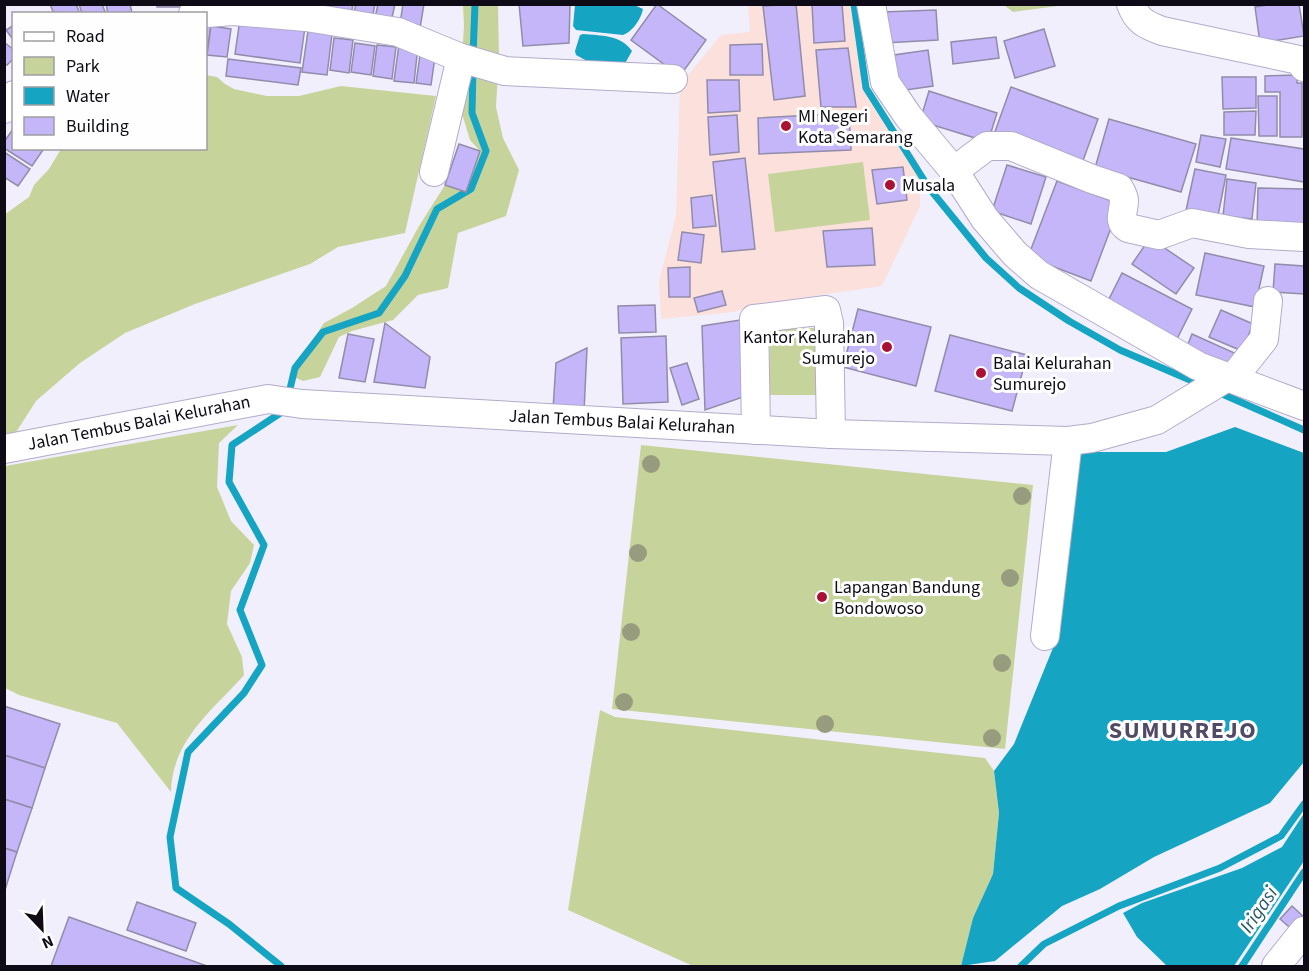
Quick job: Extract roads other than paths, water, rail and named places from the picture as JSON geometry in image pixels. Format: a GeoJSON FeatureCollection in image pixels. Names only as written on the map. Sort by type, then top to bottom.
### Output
{"type":"FeatureCollection","features":[{"type":"Feature","properties":{"kind":"street"},"geometry":{"type":"LineString","coordinates":[[871,4],[885,82],[908,116],[954,171],[985,219],[1015,254],[1039,275],[1198,366],[1305,406]]}},
{"type":"Feature","properties":{"kind":"street"},"geometry":{"type":"LineString","coordinates":[[1131,4],[1138,20],[1162,31],[1304,63]]}},
{"type":"Feature","properties":{"kind":"street"},"geometry":{"type":"LineString","coordinates":[[207,13],[233,11],[306,17],[398,32],[461,58],[505,71],[673,80]]}},
{"type":"Feature","properties":{"kind":"street"},"geometry":{"type":"LineString","coordinates":[[434,172],[461,58]]}},
{"type":"Feature","properties":{"kind":"street"},"geometry":{"type":"LineString","coordinates":[[954,171],[987,146],[1011,146],[1119,188],[1125,200],[1121,220],[1128,228],[1159,235],[1192,223],[1249,234],[1305,237]]}},
{"type":"Feature","properties":{"kind":"street","name":"Jalan Tembus Balai Kelurahan"},"geometry":{"type":"LineString","coordinates":[[4,448],[268,399],[302,404],[831,434],[1068,441],[1092,438],[1157,420],[1231,377],[1264,339],[1268,301]]}},
{"type":"Feature","properties":{"kind":"street"},"geometry":{"type":"LineString","coordinates":[[756,430],[754,319],[826,310],[829,323],[831,434]]}},
{"type":"Feature","properties":{"kind":"street"},"geometry":{"type":"LineString","coordinates":[[1045,636],[1068,441]]}},
{"type":"Feature","properties":{"kind":"street"},"geometry":{"type":"LineString","coordinates":[[1276,966],[1305,931]]}},
{"type":"Feature","properties":{"kind":"water"},"geometry":{"type":"Polygon","coordinates":[[[575,5],[634,5],[643,9],[636,24],[623,35],[576,30],[573,26],[575,5]]]}},
{"type":"Feature","properties":{"kind":"water"},"geometry":{"type":"Polygon","coordinates":[[[580,35],[622,41],[632,51],[623,67],[587,61],[576,55],[575,51],[580,35]]]}},
{"type":"Feature","properties":{"kind":"water"},"geometry":{"type":"Polygon","coordinates":[[[1235,427],[1304,453],[1304,762],[1270,803],[1154,857],[1100,889],[1062,906],[995,961],[961,966],[973,918],[993,874],[999,813],[994,771],[1014,744],[1057,638],[1081,452],[1166,452],[1235,427]]]}},
{"type":"Feature","properties":{"kind":"water"},"geometry":{"type":"Polygon","coordinates":[[[1303,815],[1304,861],[1234,966],[1167,966],[1137,937],[1123,913],[1142,903],[1242,868],[1282,847],[1303,815]]]}},
{"type":"Feature","properties":{"kind":"waterway"},"geometry":{"type":"LineString","coordinates":[[473,56],[475,4]]}},
{"type":"Feature","properties":{"kind":"waterway"},"geometry":{"type":"LineString","coordinates":[[854,4],[866,88],[929,188],[986,258],[1019,288],[1069,321],[1120,350],[1197,383]]}},
{"type":"Feature","properties":{"kind":"waterway"},"geometry":{"type":"LineString","coordinates":[[288,397],[295,368],[323,332],[379,313],[405,276],[437,209],[471,189],[486,151],[472,113],[473,67]]}},
{"type":"Feature","properties":{"kind":"waterway"},"geometry":{"type":"LineString","coordinates":[[1220,393],[1304,430]]}},
{"type":"Feature","properties":{"kind":"waterway"},"geometry":{"type":"LineString","coordinates":[[281,966],[229,924],[176,888],[170,837],[188,752],[244,693],[262,665],[240,610],[264,545],[229,482],[232,445],[285,410]]}},
{"type":"Feature","properties":{"kind":"waterway"},"geometry":{"type":"LineString","coordinates":[[1021,966],[1044,944],[1119,906],[1220,868],[1281,836],[1304,804]]}},
{"type":"Feature","properties":{"kind":"waterway","name":"Irigasi"},"geometry":{"type":"LineString","coordinates":[[1242,966],[1304,872]]}},
{"type":"Feature","properties":{"kind":"place","name":"MI Negeri Kota Semarang"},"geometry":{"type":"Point","coordinates":[786,126]}},
{"type":"Feature","properties":{"kind":"place","name":"Musala"},"geometry":{"type":"Point","coordinates":[890,185]}},
{"type":"Feature","properties":{"kind":"place","name":"Kantor Kelurahan Sumurejo"},"geometry":{"type":"Point","coordinates":[887,347]}},
{"type":"Feature","properties":{"kind":"place","name":"Balai Kelurahan Sumurejo"},"geometry":{"type":"Point","coordinates":[981,373]}},
{"type":"Feature","properties":{"kind":"place","name":"Lapangan Bandung Bondowoso"},"geometry":{"type":"Point","coordinates":[822,597]}},
{"type":"Feature","properties":{"kind":"district","name":"SUMURREJO"},"geometry":{"type":"Point","coordinates":[1183,730]}}]}
